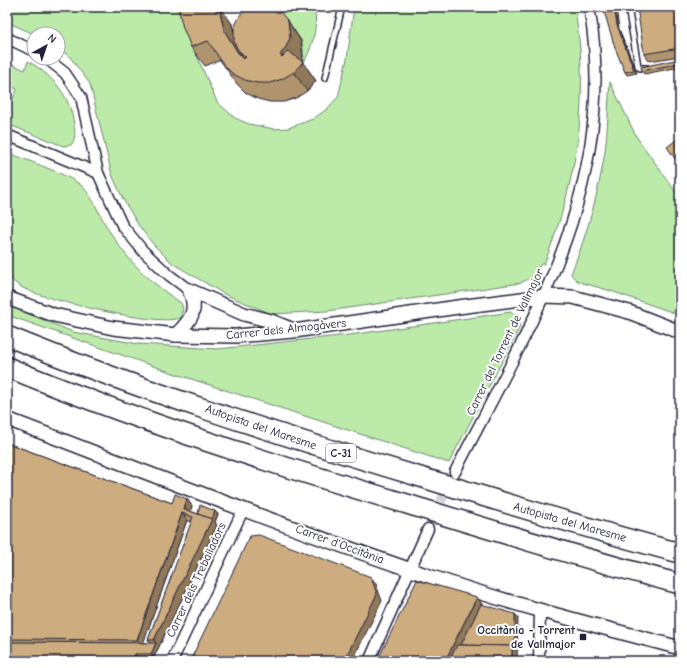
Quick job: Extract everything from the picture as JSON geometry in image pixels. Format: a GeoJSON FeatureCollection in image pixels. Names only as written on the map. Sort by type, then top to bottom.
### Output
{"type":"FeatureCollection","features":[{"type":"Feature","properties":{"kind":"highway","name":"Autopista del Maresme"},"geometry":{"type":"LineString","coordinates":[[7,336],[64,359],[311,444],[613,535],[680,553]]}},
{"type":"Feature","properties":{"kind":"highway","name":"C-31"},"geometry":{"type":"LineString","coordinates":[[7,367],[68,392],[304,473],[604,564],[680,584]]}},
{"type":"Feature","properties":{"kind":"street","name":"Carrer del Torrent de Vallmajor"},"geometry":{"type":"LineString","coordinates":[[455,472],[545,296],[571,229],[585,177],[592,132],[596,76],[589,7]]}},
{"type":"Feature","properties":{"kind":"street"},"geometry":{"type":"LineString","coordinates":[[7,38],[26,47]]}},
{"type":"Feature","properties":{"kind":"street"},"geometry":{"type":"LineString","coordinates":[[56,66],[65,73],[81,97],[98,173],[126,230],[143,251],[169,275],[189,290],[244,314],[271,321],[294,331]]}},
{"type":"Feature","properties":{"kind":"street"},"geometry":{"type":"LineString","coordinates":[[7,136],[98,173]]}},
{"type":"Feature","properties":{"kind":"street"},"geometry":{"type":"LineString","coordinates":[[176,334],[192,316],[194,301],[189,290]]}},
{"type":"Feature","properties":{"kind":"street","name":"Carrer dels Almogàvers"},"geometry":{"type":"LineString","coordinates":[[9,297],[54,315],[113,328],[176,334],[236,336],[294,331],[458,306],[545,296],[573,298],[629,312],[680,332]]}},
{"type":"Feature","properties":{"kind":"street","name":"Carrer d'Occitània"},"geometry":{"type":"LineString","coordinates":[[7,419],[243,510],[411,570],[540,611],[680,648]]}},
{"type":"Feature","properties":{"kind":"street","name":"Carrer dels Treballadors"},"geometry":{"type":"LineString","coordinates":[[172,661],[243,510]]}},
{"type":"Feature","properties":{"kind":"street"},"geometry":{"type":"LineString","coordinates":[[369,661],[411,570],[428,529]]}},
{"type":"Feature","properties":{"kind":"street"},"geometry":{"type":"LineString","coordinates":[[539,661],[540,611]]}},
{"type":"Feature","properties":{"kind":"lane"},"geometry":{"type":"LineString","coordinates":[[325,78],[342,7]]}},
{"type":"Feature","properties":{"kind":"lane"},"geometry":{"type":"LineString","coordinates":[[628,7],[638,66],[643,68],[651,67]]}},
{"type":"Feature","properties":{"kind":"green space"},"geometry":{"type":"Polygon","coordinates":[[[7,7],[181,7],[182,22],[217,102],[235,118],[249,124],[274,129],[288,128],[313,119],[327,109],[338,97],[347,59],[354,7],[575,7],[580,45],[581,68],[580,118],[577,143],[573,168],[561,217],[544,264],[541,264],[533,276],[521,283],[327,311],[272,314],[224,294],[172,263],[153,244],[139,226],[124,201],[112,175],[90,84],[70,57],[66,54],[66,26],[26,26],[26,30],[7,22],[7,7]]]}},
{"type":"Feature","properties":{"kind":"green space"},"geometry":{"type":"Polygon","coordinates":[[[276,7],[314,7],[315,31],[313,40],[308,55],[300,69],[303,52],[301,40],[293,31],[277,24],[276,7]]]}},
{"type":"Feature","properties":{"kind":"green space"},"geometry":{"type":"Polygon","coordinates":[[[7,62],[25,70],[26,66],[36,66],[59,87],[69,104],[72,114],[75,133],[73,143],[71,145],[63,146],[7,124],[7,114],[17,89],[7,85],[7,62]]]}},
{"type":"Feature","properties":{"kind":"green space"},"geometry":{"type":"Polygon","coordinates":[[[610,82],[636,136],[680,198],[680,315],[583,283],[576,280],[571,274],[582,244],[599,184],[606,143],[610,82]]]}},
{"type":"Feature","properties":{"kind":"green space"},"geometry":{"type":"Polygon","coordinates":[[[7,152],[57,172],[82,186],[91,197],[108,229],[126,255],[161,289],[181,303],[183,308],[181,317],[171,320],[153,319],[104,311],[53,299],[34,293],[16,284],[7,274],[7,152]]]}},
{"type":"Feature","properties":{"kind":"green space"},"geometry":{"type":"Polygon","coordinates":[[[7,305],[73,332],[139,344],[218,349],[349,335],[511,312],[519,318],[520,327],[449,463],[173,373],[7,315],[7,305]]]}},
{"type":"Feature","properties":{"kind":"building"},"geometry":{"type":"Polygon","coordinates":[[[178,7],[219,7],[224,30],[238,53],[244,59],[246,57],[238,50],[234,42],[234,28],[240,15],[250,7],[272,7],[280,12],[288,21],[290,38],[280,55],[282,57],[288,51],[303,62],[294,72],[282,79],[270,83],[257,83],[245,80],[233,74],[224,65],[208,41],[191,47],[183,28],[178,7]]]}},
{"type":"Feature","properties":{"kind":"building"},"geometry":{"type":"Polygon","coordinates":[[[604,7],[614,7],[617,25],[634,70],[625,72],[615,48],[604,7]]]}},
{"type":"Feature","properties":{"kind":"building"},"geometry":{"type":"Polygon","coordinates":[[[637,7],[680,7],[680,48],[644,54],[637,7]]]}},
{"type":"Feature","properties":{"kind":"building"},"geometry":{"type":"Polygon","coordinates":[[[680,59],[680,63],[642,71],[641,67],[680,59]]]}},
{"type":"Feature","properties":{"kind":"building"},"geometry":{"type":"Polygon","coordinates":[[[680,137],[680,166],[667,147],[680,137]]]}},
{"type":"Feature","properties":{"kind":"building"},"geometry":{"type":"Polygon","coordinates":[[[7,443],[172,503],[175,494],[187,499],[184,509],[212,519],[154,640],[148,640],[193,517],[182,513],[137,640],[7,639],[7,443]]]}},
{"type":"Feature","properties":{"kind":"building"},"geometry":{"type":"Polygon","coordinates":[[[200,505],[215,511],[212,519],[198,514],[200,505]]]}},
{"type":"Feature","properties":{"kind":"building"},"geometry":{"type":"Polygon","coordinates":[[[259,535],[371,577],[377,594],[344,661],[190,661],[250,536],[259,535]]]}},
{"type":"Feature","properties":{"kind":"building"},"geometry":{"type":"Polygon","coordinates":[[[417,580],[477,597],[445,661],[377,661],[417,580]]]}},
{"type":"Feature","properties":{"kind":"building"},"geometry":{"type":"Polygon","coordinates":[[[481,604],[515,614],[515,650],[512,646],[461,645],[481,604]]]}},
{"type":"Feature","properties":{"kind":"building"},"geometry":{"type":"Polygon","coordinates":[[[7,642],[156,643],[151,654],[135,654],[132,661],[7,661],[7,642]]]}},
{"type":"Feature","properties":{"kind":"building"},"geometry":{"type":"Polygon","coordinates":[[[457,645],[512,646],[512,661],[449,661],[457,645]]]}},
{"type":"Feature","properties":{"kind":"tunnel"},"geometry":{"type":"LineString","coordinates":[[428,529],[450,482]]}},
{"type":"Feature","properties":{"kind":"place","name":"Occitània - Torrent de Vallmajor"},"geometry":{"type":"Point","coordinates":[583,637]}}]}
